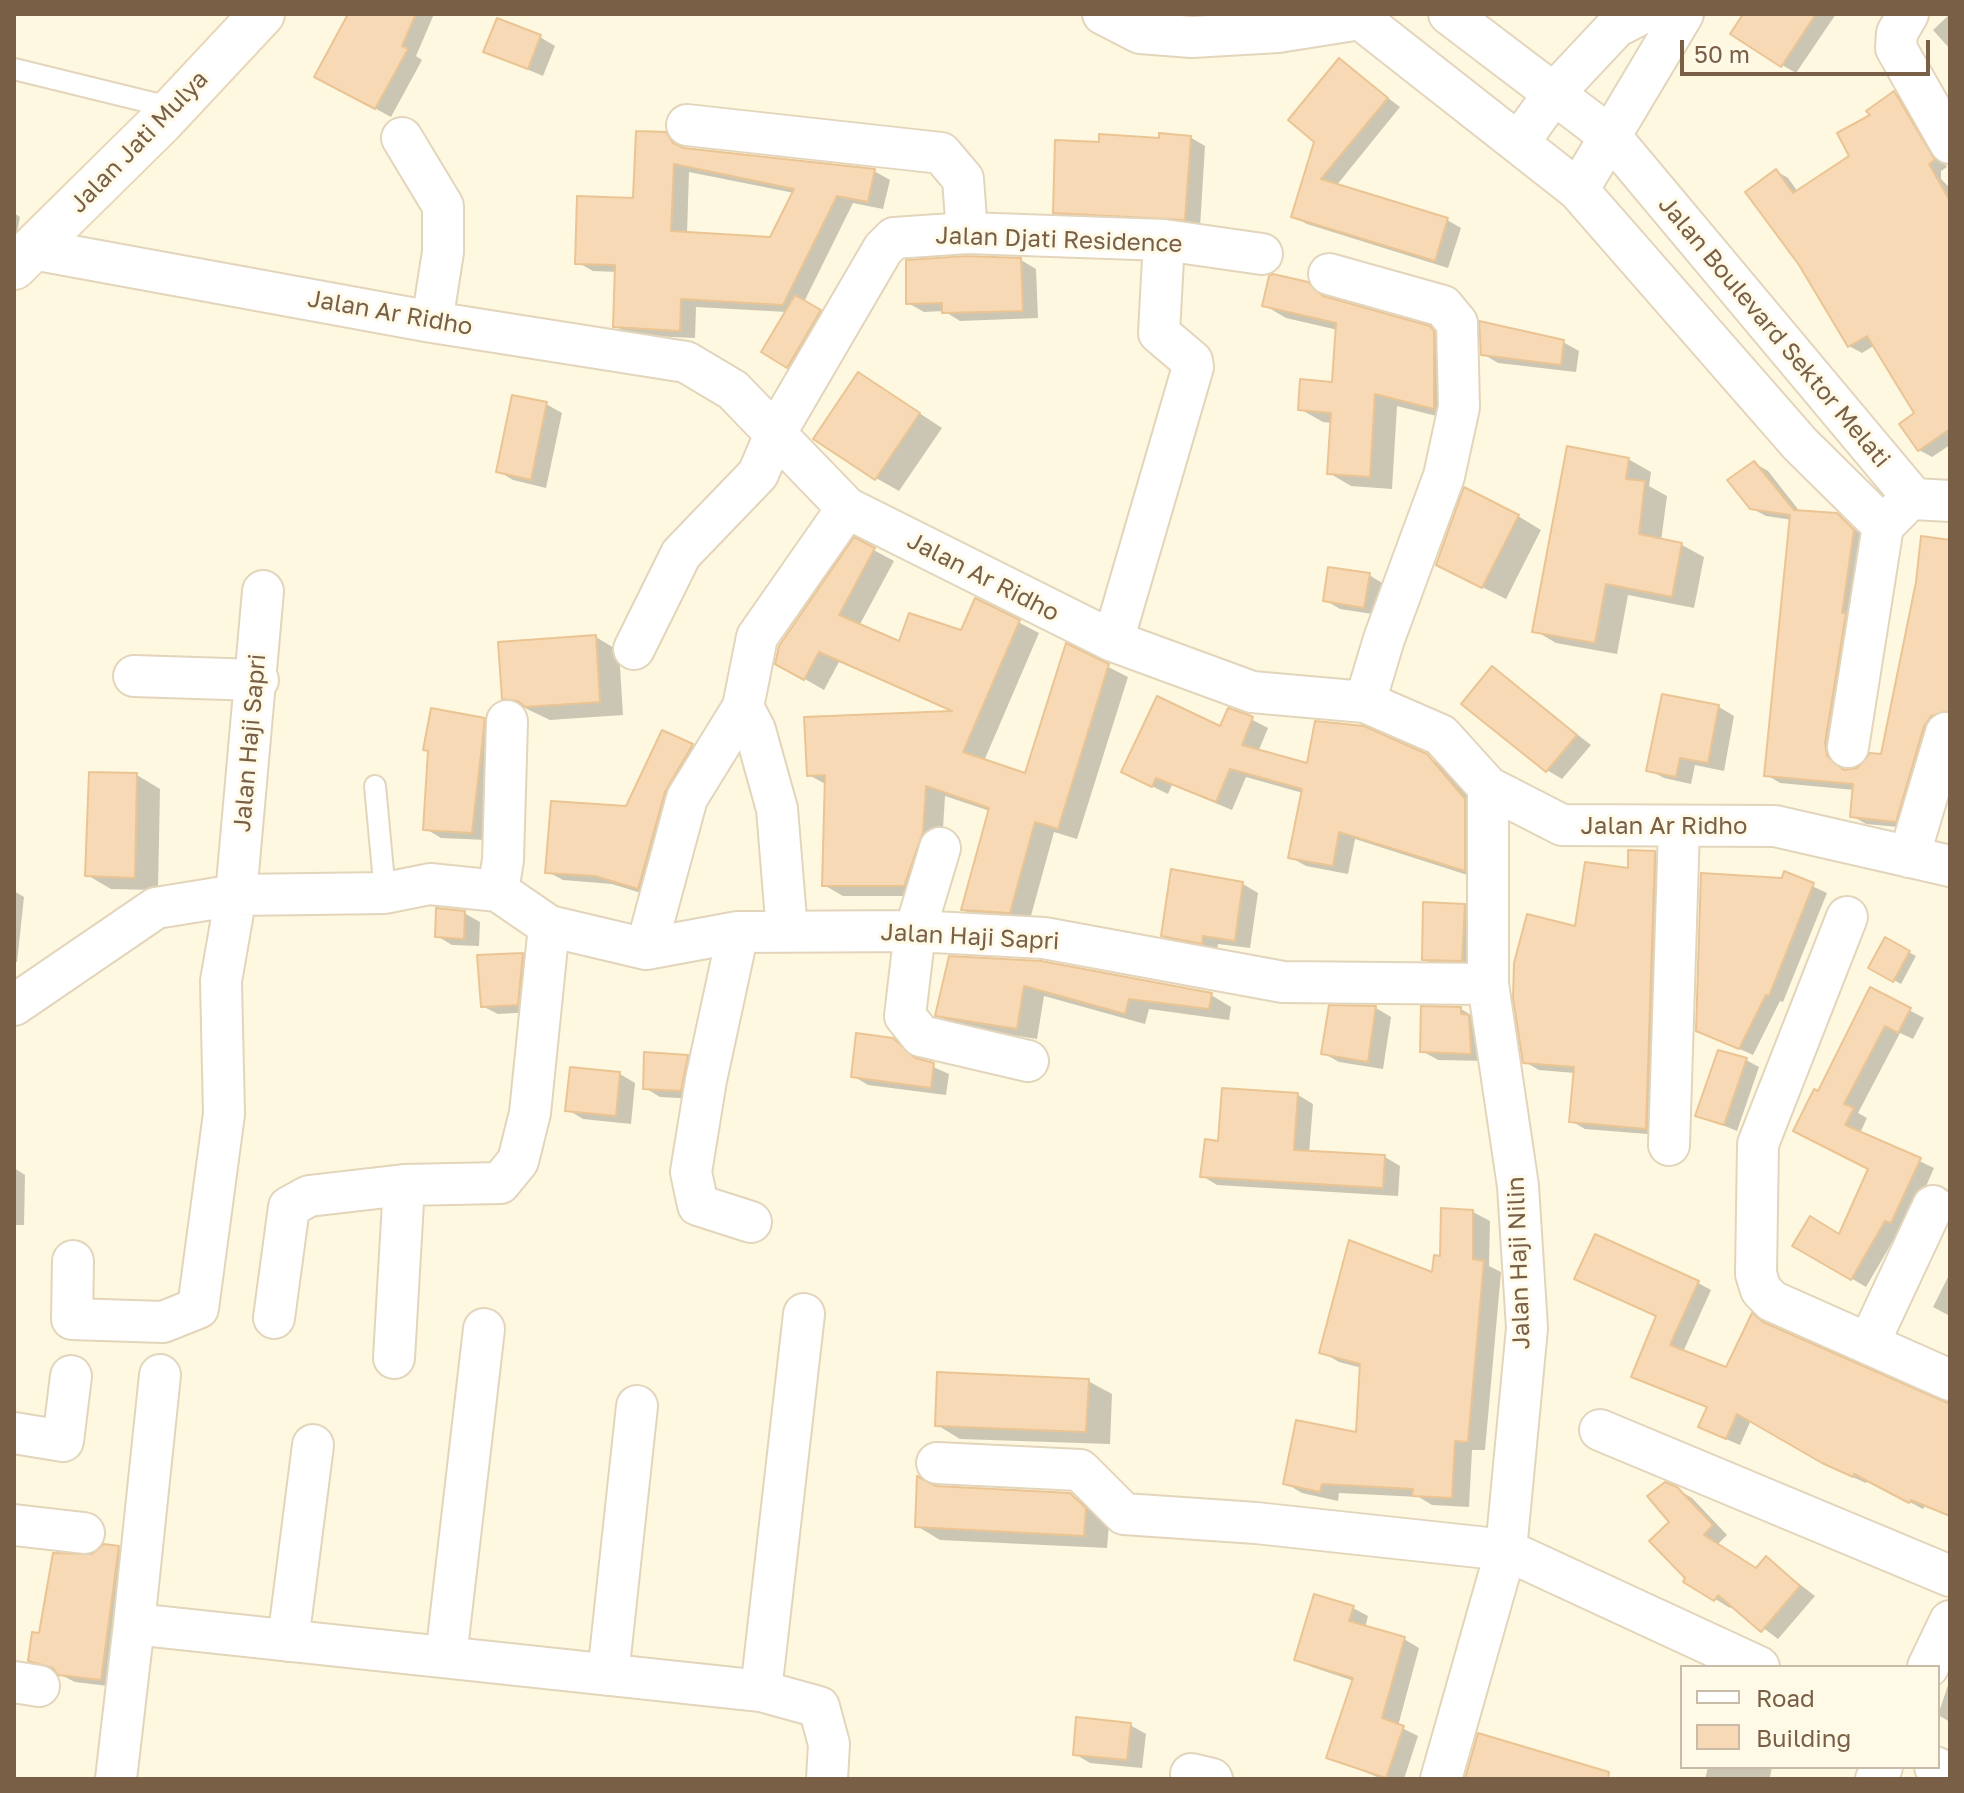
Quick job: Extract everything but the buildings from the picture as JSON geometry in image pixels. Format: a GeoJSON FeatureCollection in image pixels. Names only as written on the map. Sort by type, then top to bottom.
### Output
{"type":"FeatureCollection","features":[{"type":"Feature","properties":{"kind":"main road","name":"Jalan Jati Mulya"},"geometry":{"type":"LineString","coordinates":[[23,258],[262,14]]}},
{"type":"Feature","properties":{"kind":"street"},"geometry":{"type":"LineString","coordinates":[[1103,14],[1140,33],[1192,37],[1278,32],[1357,16]]}},
{"type":"Feature","properties":{"kind":"street","name":"Jalan Boulevard Sektor Melati"},"geometry":{"type":"LineString","coordinates":[[1449,14],[1611,137],[1932,500]]}},
{"type":"Feature","properties":{"kind":"street"},"geometry":{"type":"LineString","coordinates":[[1519,142],[1555,92],[1616,27],[1641,14]]}},
{"type":"Feature","properties":{"kind":"street"},"geometry":{"type":"LineString","coordinates":[[1578,190],[1683,14]]}},
{"type":"Feature","properties":{"kind":"street"},"geometry":{"type":"LineString","coordinates":[[1908,14],[1900,24],[1896,48],[1950,143]]}},
{"type":"Feature","properties":{"kind":"street","name":"Jalan Boulevard Sektor Melati"},"geometry":{"type":"LineString","coordinates":[[1357,16],[1578,190],[1800,444],[1883,526]]}},
{"type":"Feature","properties":{"kind":"street"},"geometry":{"type":"LineString","coordinates":[[687,125],[941,153],[963,179],[967,233]]}},
{"type":"Feature","properties":{"kind":"street"},"geometry":{"type":"LineString","coordinates":[[402,138],[443,206],[443,252],[432,322]]}},
{"type":"Feature","properties":{"kind":"street","name":"Jalan Djati Residence"},"geometry":{"type":"LineString","coordinates":[[634,649],[681,554],[758,474],[775,434],[883,249],[894,238],[967,233],[1164,240],[1262,254]]}},
{"type":"Feature","properties":{"kind":"street"},"geometry":{"type":"LineString","coordinates":[[1113,641],[1193,367],[1192,361],[1159,333],[1164,240]]}},
{"type":"Feature","properties":{"kind":"street","name":"Jalan Ar Ridho"},"geometry":{"type":"LineString","coordinates":[[23,258],[686,362],[733,390],[847,508],[1113,641],[1252,692],[1365,702],[1441,735],[1488,787],[1562,825],[1679,828],[1775,826],[1950,866]]}},
{"type":"Feature","properties":{"kind":"street"},"geometry":{"type":"LineString","coordinates":[[1329,274],[1443,306],[1457,323],[1459,407],[1444,476],[1384,639],[1365,702]]}},
{"type":"Feature","properties":{"kind":"street"},"geometry":{"type":"LineString","coordinates":[[1848,747],[1883,526],[1893,513],[1932,500]]}},
{"type":"Feature","properties":{"kind":"street"},"geometry":{"type":"LineString","coordinates":[[646,949],[687,798],[743,707],[757,637],[847,508]]}},
{"type":"Feature","properties":{"kind":"street","name":"Jalan Haji Sapri"},"geometry":{"type":"LineString","coordinates":[[73,1261],[72,1319],[163,1322],[198,1308],[224,1114],[221,981],[236,895],[258,680],[263,591]]}},
{"type":"Feature","properties":{"kind":"street"},"geometry":{"type":"LineString","coordinates":[[134,676],[258,680]]}},
{"type":"Feature","properties":{"kind":"street"},"geometry":{"type":"LineString","coordinates":[[743,707],[755,730],[777,809],[787,931]]}},
{"type":"Feature","properties":{"kind":"street"},"geometry":{"type":"LineString","coordinates":[[498,891],[503,860],[507,721]]}},
{"type":"Feature","properties":{"kind":"street"},"geometry":{"type":"LineString","coordinates":[[1909,857],[1946,733]]}},
{"type":"Feature","properties":{"kind":"street","name":"Jalan Haji Nilin"},"geometry":{"type":"LineString","coordinates":[[1441,1779],[1506,1550],[1527,1328],[1518,1186],[1488,984],[1488,787]]}},
{"type":"Feature","properties":{"kind":"street"},"geometry":{"type":"LineString","coordinates":[[1669,1145],[1679,828]]}},
{"type":"Feature","properties":{"kind":"street"},"geometry":{"type":"LineString","coordinates":[[940,848],[915,931],[905,1016],[921,1036],[1028,1061]]}},
{"type":"Feature","properties":{"kind":"street","name":"Jalan Haji Sapri"},"geometry":{"type":"LineString","coordinates":[[14,1005],[156,908],[236,895],[385,893],[430,884],[498,891],[549,926],[646,949],[738,932],[915,931],[1044,938],[1283,982],[1488,984]]}},
{"type":"Feature","properties":{"kind":"street"},"geometry":{"type":"LineString","coordinates":[[1847,917],[1758,1144],[1756,1274],[1761,1290],[1772,1301],[1950,1380]]}},
{"type":"Feature","properties":{"kind":"street"},"geometry":{"type":"LineString","coordinates":[[274,1318],[289,1207],[309,1196],[404,1185],[500,1183],[518,1161],[530,1113],[549,926]]}},
{"type":"Feature","properties":{"kind":"street"},"geometry":{"type":"LineString","coordinates":[[738,932],[706,1080],[691,1172],[698,1205],[751,1222]]}},
{"type":"Feature","properties":{"kind":"street"},"geometry":{"type":"LineString","coordinates":[[394,1358],[404,1185]]}},
{"type":"Feature","properties":{"kind":"street"},"geometry":{"type":"LineString","coordinates":[[1869,1343],[1933,1206]]}},
{"type":"Feature","properties":{"kind":"street"},"geometry":{"type":"LineString","coordinates":[[761,1691],[804,1314]]}},
{"type":"Feature","properties":{"kind":"street"},"geometry":{"type":"LineString","coordinates":[[446,1657],[484,1329]]}},
{"type":"Feature","properties":{"kind":"street"},"geometry":{"type":"LineString","coordinates":[[116,1779],[160,1375]]}},
{"type":"Feature","properties":{"kind":"street"},"geometry":{"type":"LineString","coordinates":[[14,1433],[63,1441],[71,1376]]}},
{"type":"Feature","properties":{"kind":"street"},"geometry":{"type":"LineString","coordinates":[[608,1675],[637,1406]]}},
{"type":"Feature","properties":{"kind":"street"},"geometry":{"type":"LineString","coordinates":[[1600,1430],[1950,1576]]}},
{"type":"Feature","properties":{"kind":"street"},"geometry":{"type":"LineString","coordinates":[[288,1641],[313,1445]]}},
{"type":"Feature","properties":{"kind":"street"},"geometry":{"type":"LineString","coordinates":[[937,1463],[1080,1470],[1124,1514],[1256,1523],[1506,1550],[1755,1665]]}},
{"type":"Feature","properties":{"kind":"street"},"geometry":{"type":"LineString","coordinates":[[14,1525],[84,1533]]}},
{"type":"Feature","properties":{"kind":"street"},"geometry":{"type":"LineString","coordinates":[[1929,1665],[1950,1621]]}},
{"type":"Feature","properties":{"kind":"street"},"geometry":{"type":"LineString","coordinates":[[134,1624],[761,1691],[819,1707],[829,1744],[827,1779]]}},
{"type":"Feature","properties":{"kind":"lane"},"geometry":{"type":"LineString","coordinates":[[14,69],[173,108]]}},
{"type":"Feature","properties":{"kind":"lane"},"geometry":{"type":"LineString","coordinates":[[375,786],[385,893]]}}]}
